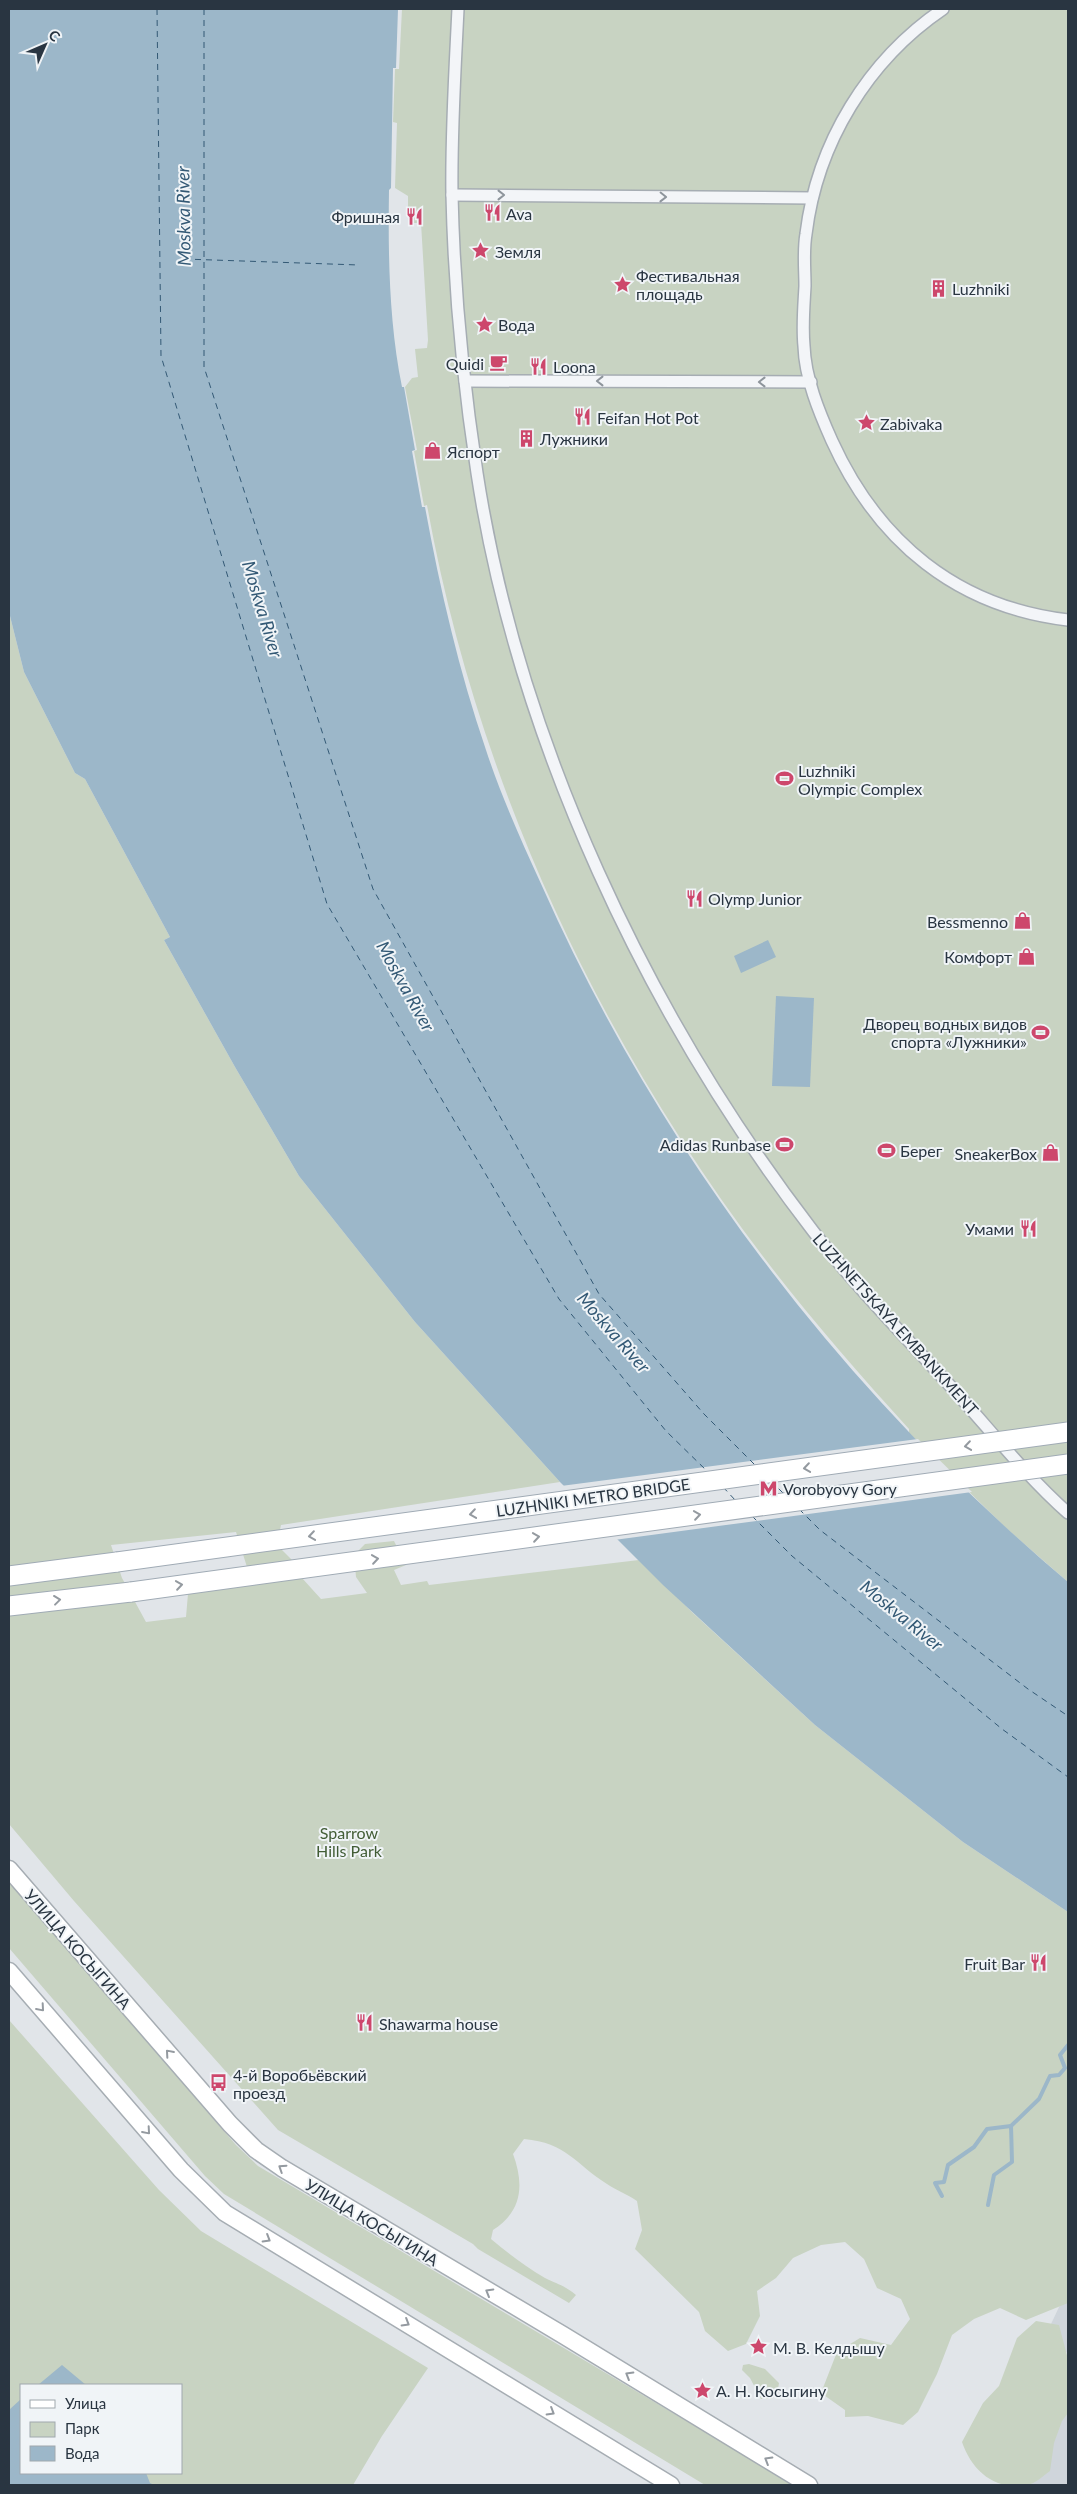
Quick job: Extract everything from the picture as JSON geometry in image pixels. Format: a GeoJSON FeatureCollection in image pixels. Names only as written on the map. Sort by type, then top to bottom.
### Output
{"type":"FeatureCollection","features":[{"type":"Feature","properties":{"kind":"main road","name":"LUZHNIKI METRO BRIDGE"},"geometry":{"type":"LineString","coordinates":[[9,1576],[1068,1432]]}},
{"type":"Feature","properties":{"kind":"main road","name":"LUZHNIKI METRO BRIDGE"},"geometry":{"type":"LineString","coordinates":[[9,1606],[130,1592],[1068,1464]]}},
{"type":"Feature","properties":{"kind":"main road","name":"УЛИЦА КОСЫГИНА"},"geometry":{"type":"LineString","coordinates":[[9,1869],[230,2124],[256,2150],[282,2168],[563,2335],[809,2485]]}},
{"type":"Feature","properties":{"kind":"main road"},"geometry":{"type":"LineString","coordinates":[[9,1971],[181,2170],[225,2213],[672,2485]]}},
{"type":"Feature","properties":{"kind":"street","name":"LUZHNETSKAYA EMBANKMENT"},"geometry":{"type":"LineString","coordinates":[[458,9],[452,195],[465,381],[478,477],[502,593],[527,684],[564,790],[606,886],[651,976],[729,1109],[814,1232],[861,1290],[950,1386],[1035,1483],[1068,1513]]}},
{"type":"Feature","properties":{"kind":"street"},"geometry":{"type":"LineString","coordinates":[[943,9],[905,38],[863,87],[836,134],[812,198],[805,236],[804,346],[811,382],[825,426],[850,478],[887,529],[905,547],[942,577],[975,595],[1009,609],[1045,618],[1068,620]]}},
{"type":"Feature","properties":{"kind":"street"},"geometry":{"type":"LineString","coordinates":[[452,195],[812,198]]}},
{"type":"Feature","properties":{"kind":"street"},"geometry":{"type":"LineString","coordinates":[[465,381],[811,382]]}},
{"type":"Feature","properties":{"kind":"shaded area"},"geometry":{"type":"Polygon","coordinates":[[[1068,2288],[1068,2353],[1043,2341],[1068,2288]]]}},
{"type":"Feature","properties":{"kind":"shaded area"},"geometry":{"type":"Polygon","coordinates":[[[1068,2369],[1068,2485],[1018,2485],[1068,2369]]]}},
{"type":"Feature","properties":{"kind":"green space","name":"Luzhniki Olympic Complex"},"geometry":{"type":"Polygon","coordinates":[[[402,9],[1068,9],[1068,1582],[1006,1528],[909,1433],[909,1429],[835,1346],[765,1259],[704,1175],[648,1087],[597,996],[551,902],[511,806],[477,707],[449,607],[427,505],[424,506],[414,451],[417,450],[405,387],[412,378],[418,377],[415,349],[427,348],[428,340],[421,223],[408,223],[408,196],[395,188],[397,123],[393,122],[395,69],[399,69],[402,9]]]}},
{"type":"Feature","properties":{"kind":"green space","name":"Sparrow Hills Park"},"geometry":{"type":"Polygon","coordinates":[[[9,612],[24,672],[75,773],[85,779],[170,937],[164,940],[299,1176],[415,1322],[560,1482],[281,1525],[277,1545],[295,1563],[302,1578],[321,1599],[367,1593],[356,1577],[354,1555],[365,1544],[394,1541],[406,1565],[394,1570],[401,1585],[427,1581],[429,1585],[639,1560],[694,1614],[815,1725],[963,1842],[1068,1912],[1068,2303],[1026,2320],[1000,2308],[974,2319],[952,2335],[937,2374],[918,2412],[903,2425],[868,2416],[845,2417],[845,2410],[821,2393],[837,2352],[860,2338],[891,2345],[910,2319],[901,2299],[877,2288],[864,2259],[845,2242],[821,2245],[793,2258],[776,2278],[757,2291],[760,2316],[746,2344],[728,2351],[705,2331],[699,2312],[635,2249],[642,2230],[637,2201],[607,2184],[560,2149],[539,2141],[524,2139],[513,2154],[519,2176],[518,2196],[515,2206],[503,2223],[493,2230],[491,2239],[531,2269],[576,2295],[569,2303],[478,2249],[473,2244],[278,2130],[74,1901],[9,1824],[9,612]],[[236,1532],[111,1545],[122,1578],[146,1622],[186,1617],[188,1594],[252,1583],[236,1532]]]}},
{"type":"Feature","properties":{"kind":"green space"},"geometry":{"type":"Polygon","coordinates":[[[9,1882],[236,2145],[258,2166],[794,2485],[705,2485],[224,2194],[205,2176],[9,1948],[9,1882]]]}},
{"type":"Feature","properties":{"kind":"green space"},"geometry":{"type":"Polygon","coordinates":[[[9,2020],[159,2190],[201,2231],[428,2368],[382,2436],[353,2485],[9,2485],[9,2020]]]}},
{"type":"Feature","properties":{"kind":"green space"},"geometry":{"type":"Polygon","coordinates":[[[1036,2321],[1059,2325],[1068,2359],[1068,2413],[1062,2421],[1054,2443],[1050,2471],[1030,2484],[1005,2485],[986,2477],[979,2470],[972,2462],[962,2442],[983,2403],[999,2386],[1017,2338],[1036,2321]]]}},
{"type":"Feature","properties":{"kind":"green space"},"geometry":{"type":"Polygon","coordinates":[[[749,2364],[765,2369],[779,2383],[777,2395],[771,2399],[761,2399],[750,2378],[742,2370],[743,2365],[749,2364]]]}},
{"type":"Feature","properties":{"kind":"water","name":"Moskva River"},"geometry":{"type":"Polygon","coordinates":[[[9,9],[398,9],[396,68],[393,68],[391,188],[389,190],[389,264],[394,338],[415,450],[412,451],[422,507],[425,507],[437,568],[459,660],[492,767],[527,853],[590,985],[643,1081],[702,1174],[766,1264],[835,1349],[908,1431],[986,1509],[1068,1582],[1068,1912],[963,1842],[815,1725],[663,1585],[560,1482],[415,1322],[299,1176],[164,940],[170,937],[85,779],[75,773],[24,672],[9,612],[9,9]]]}},
{"type":"Feature","properties":{"kind":"water"},"geometry":{"type":"Polygon","coordinates":[[[768,940],[776,957],[741,973],[734,956],[768,940]]]}},
{"type":"Feature","properties":{"kind":"water"},"geometry":{"type":"Polygon","coordinates":[[[776,996],[814,998],[810,1087],[772,1086],[776,996]]]}},
{"type":"Feature","properties":{"kind":"water"},"geometry":{"type":"Polygon","coordinates":[[[62,2365],[85,2384],[39,2384],[62,2365]]]}},
{"type":"Feature","properties":{"kind":"water"},"geometry":{"type":"Polygon","coordinates":[[[20,2400],[20,2474],[146,2474],[150,2483],[154,2485],[9,2485],[9,2410],[20,2400]]]}},
{"type":"Feature","properties":{"kind":"pier"},"geometry":{"type":"Polygon","coordinates":[[[918,1439],[972,1492],[614,1540],[561,1486],[918,1439]]]}},
{"type":"Feature","properties":{"kind":"waterway"},"geometry":{"type":"LineString","coordinates":[[988,2205],[994,2175],[1012,2162],[1011,2126],[1039,2099],[1050,2076],[1059,2075],[1065,2068],[1060,2055],[1068,2045]]}},
{"type":"Feature","properties":{"kind":"waterway"},"geometry":{"type":"LineString","coordinates":[[942,2196],[935,2183],[944,2182],[948,2165],[974,2147],[987,2129],[1011,2126]]}},
{"type":"Feature","properties":{"kind":"ferry route"},"geometry":{"type":"LineString","coordinates":[[157,9],[161,356],[327,904],[559,1299],[666,1431],[708,1472]]}},
{"type":"Feature","properties":{"kind":"ferry route"},"geometry":{"type":"LineString","coordinates":[[204,9],[204,367],[373,889],[599,1294],[704,1414],[756,1466]]}},
{"type":"Feature","properties":{"kind":"ferry route"},"geometry":{"type":"LineString","coordinates":[[184,259],[359,265]]}},
{"type":"Feature","properties":{"kind":"ferry route"},"geometry":{"type":"LineString","coordinates":[[771,1481],[784,1494]]}},
{"type":"Feature","properties":{"kind":"ferry route"},"geometry":{"type":"LineString","coordinates":[[723,1487],[736,1501]]}},
{"type":"Feature","properties":{"kind":"ferry route"},"geometry":{"type":"LineString","coordinates":[[799,1509],[820,1530],[1028,1689],[1068,1716]]}},
{"type":"Feature","properties":{"kind":"ferry route"},"geometry":{"type":"LineString","coordinates":[[752,1516],[792,1556],[1002,1729],[1068,1777]]}},
{"type":"Feature","properties":{"kind":"place","name":"Ava"},"geometry":{"type":"Point","coordinates":[492,213]}},
{"type":"Feature","properties":{"kind":"place","name":"Фришная"},"geometry":{"type":"Point","coordinates":[414,216]}},
{"type":"Feature","properties":{"kind":"place","name":"Земля"},"geometry":{"type":"Point","coordinates":[481,251]}},
{"type":"Feature","properties":{"kind":"place","name":"Фестивальная площадь"},"geometry":{"type":"Point","coordinates":[622,284]}},
{"type":"Feature","properties":{"kind":"place","name":"Luzhniki"},"geometry":{"type":"Point","coordinates":[938,288]}},
{"type":"Feature","properties":{"kind":"place","name":"Вода"},"geometry":{"type":"Point","coordinates":[484,324]}},
{"type":"Feature","properties":{"kind":"place","name":"Quidi"},"geometry":{"type":"Point","coordinates":[498,363]}},
{"type":"Feature","properties":{"kind":"place","name":"Loona"},"geometry":{"type":"Point","coordinates":[539,366]}},
{"type":"Feature","properties":{"kind":"place","name":"Feifan Hot Pot"},"geometry":{"type":"Point","coordinates":[583,417]}},
{"type":"Feature","properties":{"kind":"place","name":"Zabivaka"},"geometry":{"type":"Point","coordinates":[866,423]}},
{"type":"Feature","properties":{"kind":"place","name":"Лужники"},"geometry":{"type":"Point","coordinates":[526,438]}},
{"type":"Feature","properties":{"kind":"place","name":"Яспорт"},"geometry":{"type":"Point","coordinates":[433,451]}},
{"type":"Feature","properties":{"kind":"place","name":"Luzhniki Olympic Complex"},"geometry":{"type":"Point","coordinates":[784,779]}},
{"type":"Feature","properties":{"kind":"place","name":"Olymp Junior"},"geometry":{"type":"Point","coordinates":[694,898]}},
{"type":"Feature","properties":{"kind":"place","name":"Bessmenno"},"geometry":{"type":"Point","coordinates":[1022,921]}},
{"type":"Feature","properties":{"kind":"place","name":"Комфорт"},"geometry":{"type":"Point","coordinates":[1026,956]}},
{"type":"Feature","properties":{"kind":"place","name":"Дворец водных видов спорта «Лужники»"},"geometry":{"type":"Point","coordinates":[1041,1032]}},
{"type":"Feature","properties":{"kind":"place","name":"Adidas Runbase"},"geometry":{"type":"Point","coordinates":[785,1144]}},
{"type":"Feature","properties":{"kind":"place","name":"Берег"},"geometry":{"type":"Point","coordinates":[886,1150]}},
{"type":"Feature","properties":{"kind":"place","name":"SneakerBox"},"geometry":{"type":"Point","coordinates":[1051,1153]}},
{"type":"Feature","properties":{"kind":"place","name":"Умами"},"geometry":{"type":"Point","coordinates":[1028,1228]}},
{"type":"Feature","properties":{"kind":"place","name":"Vorobyovy Gory"},"geometry":{"type":"Point","coordinates":[769,1488]}},
{"type":"Feature","properties":{"kind":"place","name":"Fruit Bar"},"geometry":{"type":"Point","coordinates":[1039,1963]}},
{"type":"Feature","properties":{"kind":"place","name":"Shawarma house"},"geometry":{"type":"Point","coordinates":[365,2023]}},
{"type":"Feature","properties":{"kind":"place","name":"4-й Воробьёвский проезд"},"geometry":{"type":"Point","coordinates":[219,2083]}},
{"type":"Feature","properties":{"kind":"place","name":"М. В. Келдышу"},"geometry":{"type":"Point","coordinates":[759,2347]}},
{"type":"Feature","properties":{"kind":"place","name":"А. Н. Косыгину"},"geometry":{"type":"Point","coordinates":[702,2390]}}]}
